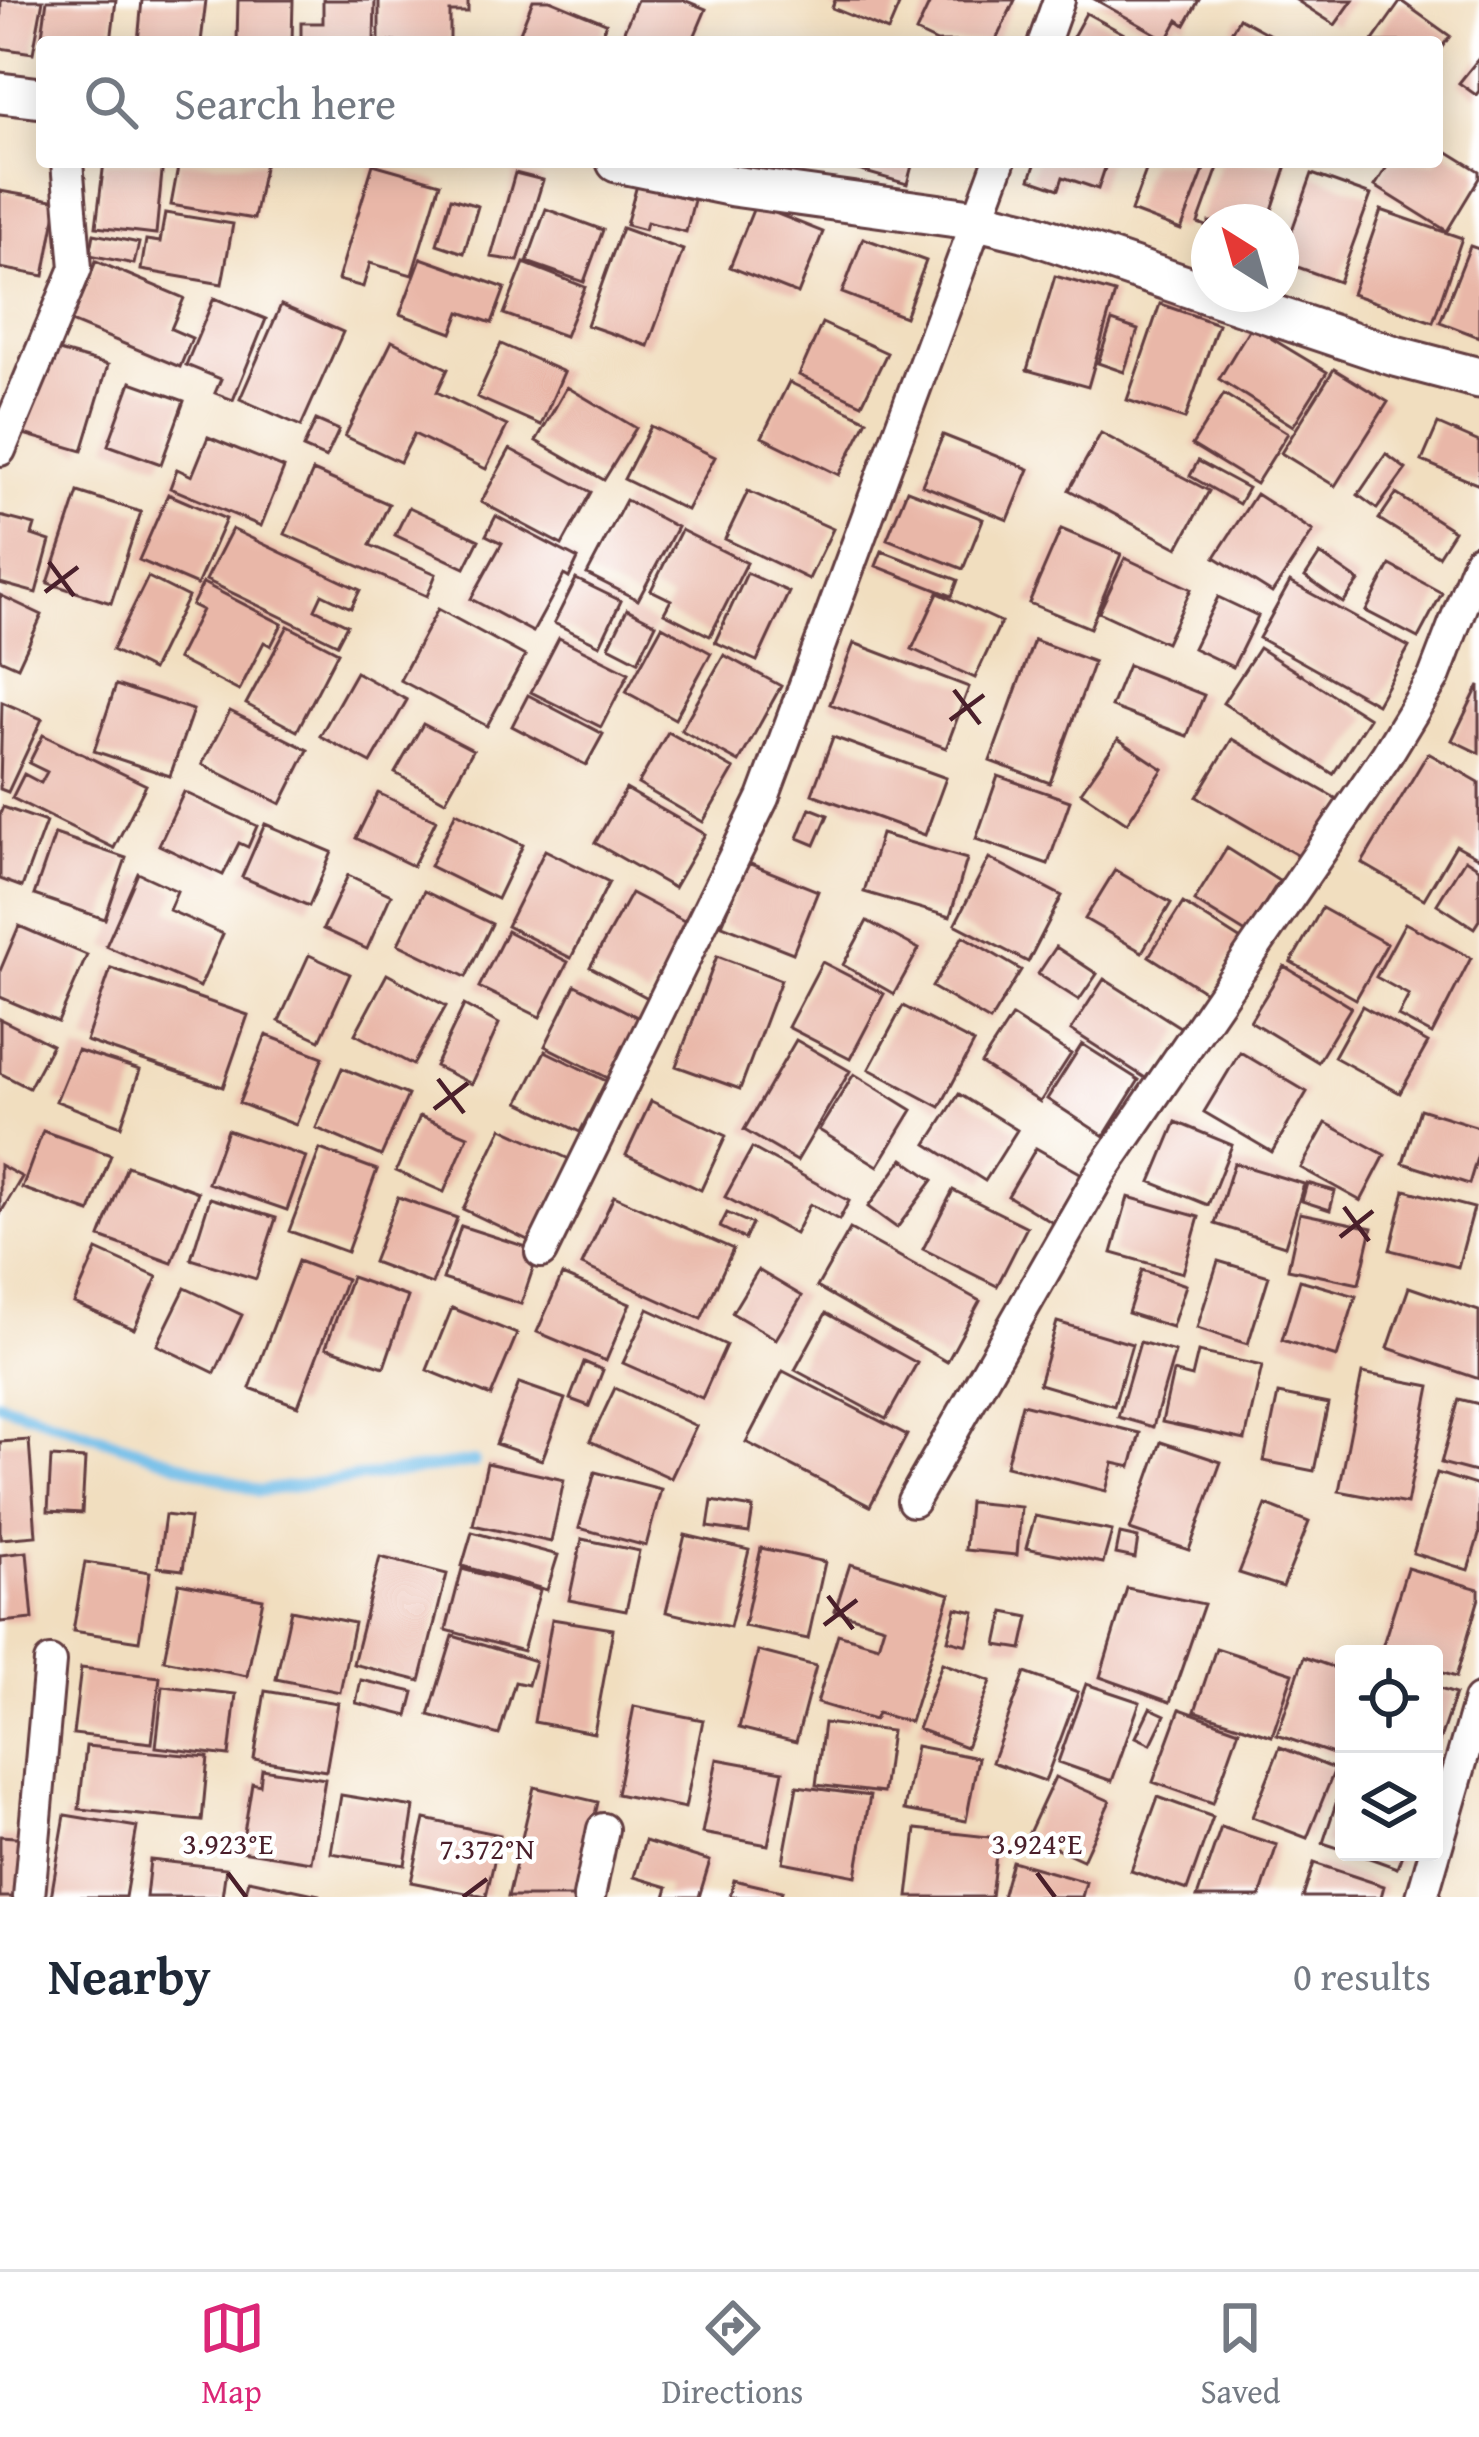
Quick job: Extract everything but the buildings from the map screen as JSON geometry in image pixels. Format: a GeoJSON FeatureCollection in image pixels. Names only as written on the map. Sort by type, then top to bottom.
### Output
{"type":"FeatureCollection","features":[{"type":"Feature","properties":{"kind":"street"},"geometry":{"type":"LineString","coordinates":[[1046,36],[1060,0]]}},
{"type":"Feature","properties":{"kind":"street"},"geometry":{"type":"LineString","coordinates":[[0,93],[36,97]]}},
{"type":"Feature","properties":{"kind":"street"},"geometry":{"type":"LineString","coordinates":[[0,450],[76,268],[68,168]]}},
{"type":"Feature","properties":{"kind":"street"},"geometry":{"type":"LineString","coordinates":[[646,168],[733,186],[978,220],[1191,288]]}},
{"type":"Feature","properties":{"kind":"street"},"geometry":{"type":"LineString","coordinates":[[541,1252],[763,797],[997,168]]}},
{"type":"Feature","properties":{"kind":"street"},"geometry":{"type":"LineString","coordinates":[[1263,312],[1479,378]]}},
{"type":"Feature","properties":{"kind":"street"},"geometry":{"type":"LineString","coordinates":[[913,1501],[1100,1174],[1422,697],[1479,560]]}},
{"type":"Feature","properties":{"kind":"street"},"geometry":{"type":"LineString","coordinates":[[29,1897],[50,1662]]}},
{"type":"Feature","properties":{"kind":"street"},"geometry":{"type":"LineString","coordinates":[[1422,1897],[1479,1700]]}},
{"type":"Feature","properties":{"kind":"street"},"geometry":{"type":"LineString","coordinates":[[589,1897],[604,1828]]}},
{"type":"Feature","properties":{"kind":"waterway"},"geometry":{"type":"LineString","coordinates":[[0,1403],[259,1491],[474,1462]]}}]}
